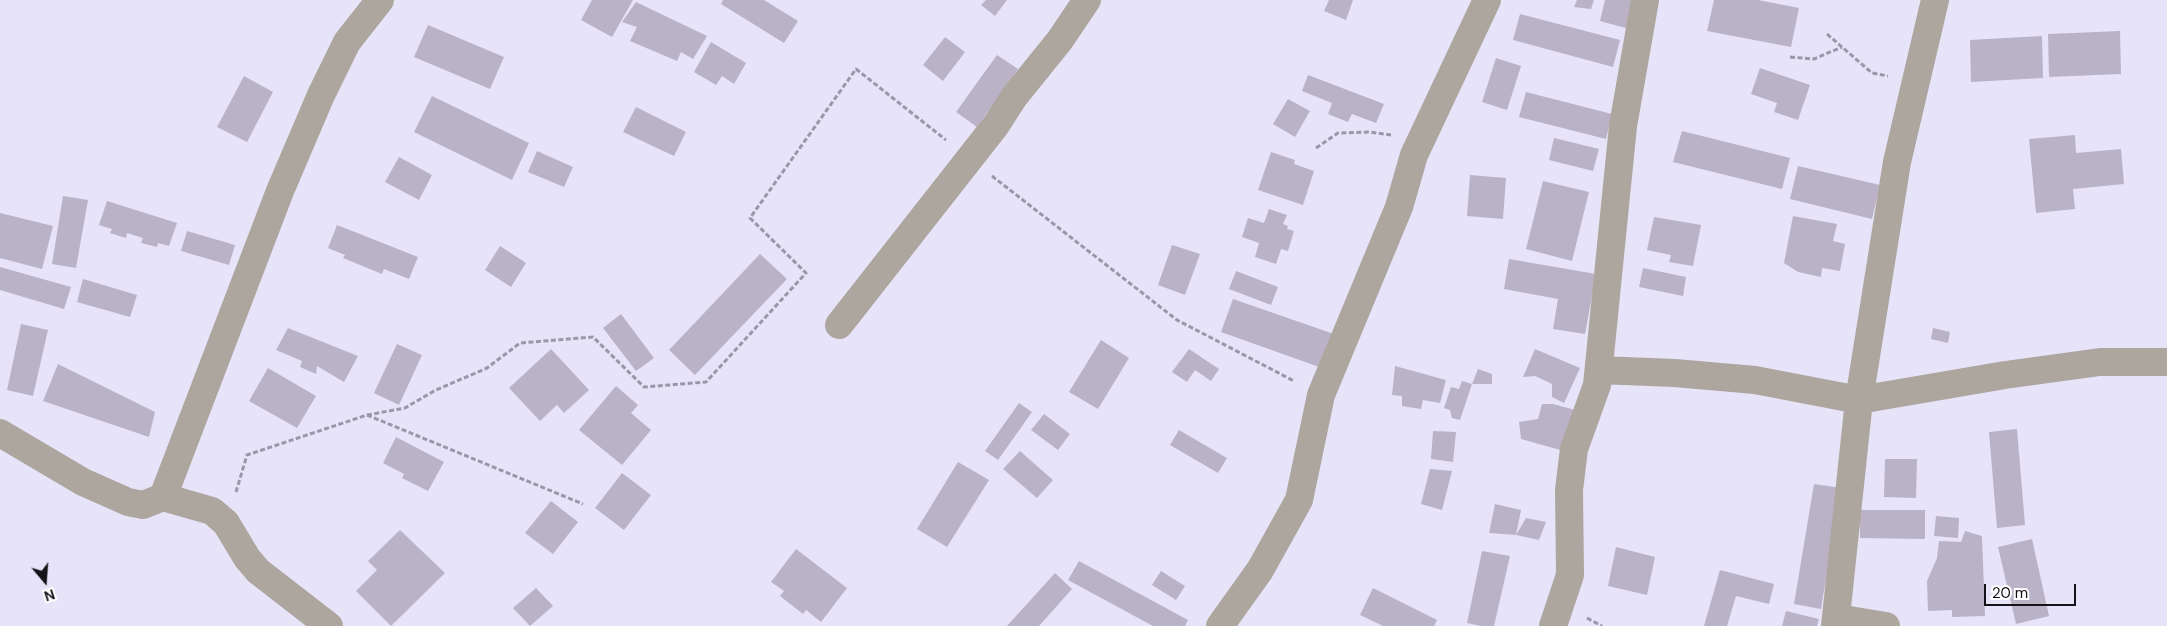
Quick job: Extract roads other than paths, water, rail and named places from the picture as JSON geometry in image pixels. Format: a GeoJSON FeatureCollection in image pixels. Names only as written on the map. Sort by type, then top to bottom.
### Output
{"type":"FeatureCollection","features":[{"type":"Feature","properties":{"kind":"street"},"geometry":{"type":"LineString","coordinates":[[163,497],[280,191],[321,95],[347,42],[380,0]]}},
{"type":"Feature","properties":{"kind":"street"},"geometry":{"type":"LineString","coordinates":[[839,325],[996,125],[1019,91],[1060,40],[1087,0]]}},
{"type":"Feature","properties":{"kind":"street"},"geometry":{"type":"LineString","coordinates":[[1220,626],[1260,570],[1299,500],[1321,395],[1399,207],[1414,155],[1487,0]]}},
{"type":"Feature","properties":{"kind":"street"},"geometry":{"type":"LineString","coordinates":[[1553,626],[1570,575],[1569,490],[1574,449],[1597,386],[1623,126],[1645,0]]}},
{"type":"Feature","properties":{"kind":"street"},"geometry":{"type":"LineString","coordinates":[[1886,626],[1836,622],[1859,400],[1896,162],[1935,0]]}},
{"type":"Feature","properties":{"kind":"street"},"geometry":{"type":"LineString","coordinates":[[1599,370],[1675,372],[1754,380],[1859,400],[2005,374],[2100,362],[2167,362]]}},
{"type":"Feature","properties":{"kind":"street"},"geometry":{"type":"LineString","coordinates":[[0,433],[83,482],[128,502],[143,505],[163,497],[212,511],[226,523],[247,558],[258,571],[330,626]]}}]}
